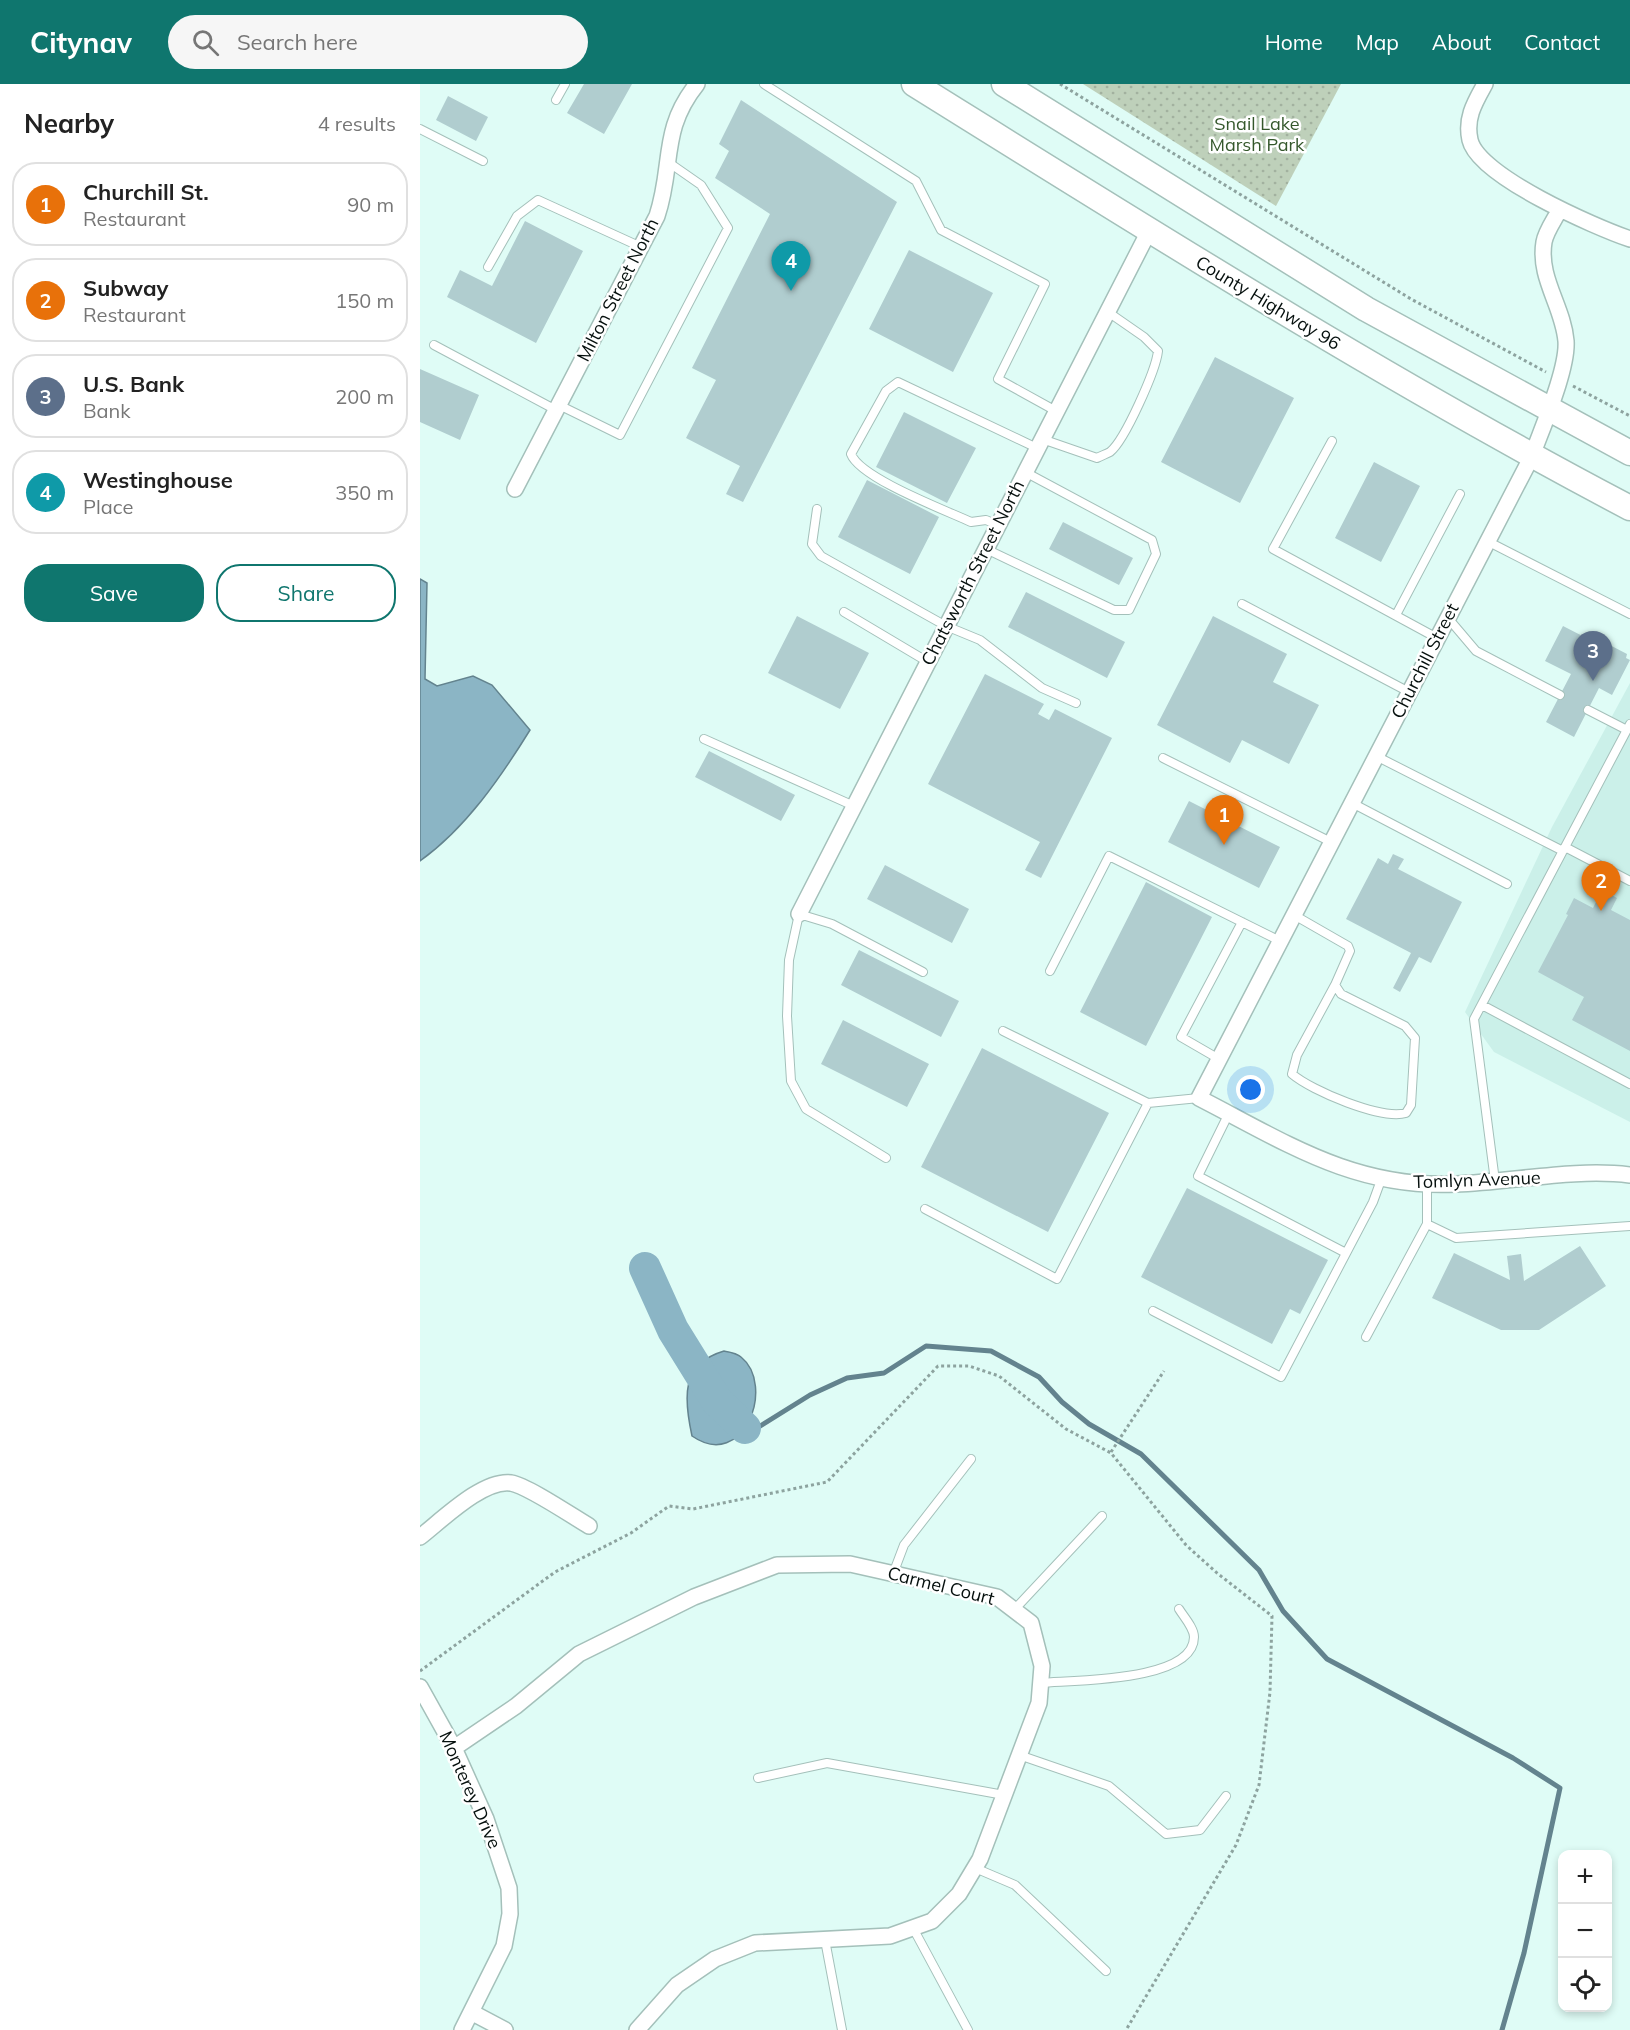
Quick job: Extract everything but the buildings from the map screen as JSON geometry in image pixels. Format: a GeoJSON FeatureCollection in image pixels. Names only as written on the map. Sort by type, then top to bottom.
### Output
{"type":"FeatureCollection","features":[{"type":"Feature","properties":{"kind":"main road","name":"County Highway 96"},"geometry":{"type":"LineString","coordinates":[[914,84],[1149,231],[1532,456],[1630,508]]}},
{"type":"Feature","properties":{"kind":"main road"},"geometry":{"type":"LineString","coordinates":[[1004,84],[1366,309],[1630,453]]}},
{"type":"Feature","properties":{"kind":"street","name":"Milton Street North"},"geometry":{"type":"LineString","coordinates":[[515,489],[641,247],[663,198],[671,132],[677,114],[697,84]]}},
{"type":"Feature","properties":{"kind":"street"},"geometry":{"type":"LineString","coordinates":[[1485,84],[1470,114],[1468,126],[1470,142],[1477,156],[1489,168],[1560,209],[1630,239]]}},
{"type":"Feature","properties":{"kind":"street","name":"Churchill Street"},"geometry":{"type":"LineString","coordinates":[[1199,1098],[1532,456],[1565,359],[1566,342],[1562,320],[1543,268],[1544,240],[1560,209]]}},
{"type":"Feature","properties":{"kind":"street","name":"Chatsworth Street North"},"geometry":{"type":"LineString","coordinates":[[799,914],[1149,231]]}},
{"type":"Feature","properties":{"kind":"street","name":"Tomlyn Avenue"},"geometry":{"type":"LineString","coordinates":[[1199,1098],[1305,1153],[1343,1169],[1381,1180],[1427,1184],[1584,1175],[1630,1175]]}},
{"type":"Feature","properties":{"kind":"street"},"geometry":{"type":"LineString","coordinates":[[420,1537],[472,1497],[494,1484],[512,1483],[589,1526]]}},
{"type":"Feature","properties":{"kind":"street","name":"Carmel Court"},"geometry":{"type":"LineString","coordinates":[[454,1748],[516,1706],[579,1654],[694,1597],[777,1565],[850,1564],[997,1597],[1031,1623],[1042,1666],[1039,1703],[975,1868],[959,1894],[932,1921],[890,1936],[755,1943],[715,1959],[677,1985],[637,2030]]}},
{"type":"Feature","properties":{"kind":"street","name":"Monterey Drive"},"geometry":{"type":"LineString","coordinates":[[420,1687],[454,1748],[486,1819],[509,1888],[510,1914],[504,1946],[462,2030]]}},
{"type":"Feature","properties":{"kind":"street"},"geometry":{"type":"LineString","coordinates":[[471,2013],[505,2030]]}},
{"type":"Feature","properties":{"kind":"lane"},"geometry":{"type":"LineString","coordinates":[[556,100],[565,84]]}},
{"type":"Feature","properties":{"kind":"lane"},"geometry":{"type":"LineString","coordinates":[[764,84],[916,181],[941,230],[1045,284],[998,379],[1056,411]]}},
{"type":"Feature","properties":{"kind":"lane"},"geometry":{"type":"LineString","coordinates":[[420,129],[483,161]]}},
{"type":"Feature","properties":{"kind":"lane"},"geometry":{"type":"LineString","coordinates":[[434,345],[557,407],[620,435],[728,228],[701,185],[668,162]]}},
{"type":"Feature","properties":{"kind":"lane"},"geometry":{"type":"LineString","coordinates":[[488,267],[517,216],[538,200],[641,247]]}},
{"type":"Feature","properties":{"kind":"lane"},"geometry":{"type":"LineString","coordinates":[[998,525],[986,520],[972,522],[891,485],[855,463],[851,454],[885,391],[898,382],[1040,444],[1097,458],[1110,452],[1121,436],[1156,367],[1158,351],[1144,337],[1108,312]]}},
{"type":"Feature","properties":{"kind":"lane"},"geometry":{"type":"LineString","coordinates":[[1332,441],[1273,549],[1437,638]]}},
{"type":"Feature","properties":{"kind":"lane"},"geometry":{"type":"LineString","coordinates":[[986,549],[1114,610],[1129,610],[1156,554],[1152,540],[1025,472]]}},
{"type":"Feature","properties":{"kind":"lane"},"geometry":{"type":"LineString","coordinates":[[1396,615],[1460,494]]}},
{"type":"Feature","properties":{"kind":"lane"},"geometry":{"type":"LineString","coordinates":[[817,509],[812,544],[821,556],[946,626],[980,640],[1042,688],[1076,703]]}},
{"type":"Feature","properties":{"kind":"lane"},"geometry":{"type":"LineString","coordinates":[[1487,541],[1630,614]]}},
{"type":"Feature","properties":{"kind":"lane"},"geometry":{"type":"LineString","coordinates":[[1242,603],[1409,692]]}},
{"type":"Feature","properties":{"kind":"lane"},"geometry":{"type":"LineString","coordinates":[[844,612],[928,662]]}},
{"type":"Feature","properties":{"kind":"lane"},"geometry":{"type":"LineString","coordinates":[[1448,618],[1476,651],[1560,695]]}},
{"type":"Feature","properties":{"kind":"lane"},"geometry":{"type":"LineString","coordinates":[[1495,1181],[1474,1019],[1628,727],[1588,710]]}},
{"type":"Feature","properties":{"kind":"lane"},"geometry":{"type":"LineString","coordinates":[[704,740],[854,806]]}},
{"type":"Feature","properties":{"kind":"lane"},"geometry":{"type":"LineString","coordinates":[[1376,756],[1630,881]]}},
{"type":"Feature","properties":{"kind":"lane"},"geometry":{"type":"LineString","coordinates":[[1163,758],[1332,842]]}},
{"type":"Feature","properties":{"kind":"lane"},"geometry":{"type":"LineString","coordinates":[[1352,803],[1507,884]]}},
{"type":"Feature","properties":{"kind":"lane"},"geometry":{"type":"LineString","coordinates":[[1050,971],[1109,856],[1280,941]]}},
{"type":"Feature","properties":{"kind":"lane"},"geometry":{"type":"LineString","coordinates":[[885,1158],[806,1109],[791,1081],[787,1017],[789,960],[799,914],[832,924],[923,972]]}},
{"type":"Feature","properties":{"kind":"lane"},"geometry":{"type":"LineString","coordinates":[[1294,915],[1348,946],[1350,951],[1335,986],[1297,1055],[1292,1074],[1302,1082],[1345,1101],[1396,1116],[1406,1113],[1411,1105],[1415,1038],[1405,1026],[1341,994],[1335,986]]}},
{"type":"Feature","properties":{"kind":"lane"},"geometry":{"type":"LineString","coordinates":[[1220,1059],[1181,1037],[1242,922]]}},
{"type":"Feature","properties":{"kind":"lane"},"geometry":{"type":"LineString","coordinates":[[1482,1005],[1630,1084]]}},
{"type":"Feature","properties":{"kind":"lane"},"geometry":{"type":"LineString","coordinates":[[1003,1031],[1148,1103],[1199,1098]]}},
{"type":"Feature","properties":{"kind":"lane"},"geometry":{"type":"LineString","coordinates":[[925,1209],[1057,1279],[1148,1103]]}},
{"type":"Feature","properties":{"kind":"lane"},"geometry":{"type":"LineString","coordinates":[[1229,1113],[1198,1176],[1346,1253]]}},
{"type":"Feature","properties":{"kind":"lane"},"geometry":{"type":"LineString","coordinates":[[1154,1311],[1281,1377],[1373,1202],[1381,1180]]}},
{"type":"Feature","properties":{"kind":"lane"},"geometry":{"type":"LineString","coordinates":[[1366,1336],[1427,1224],[1427,1184]]}},
{"type":"Feature","properties":{"kind":"lane"},"geometry":{"type":"LineString","coordinates":[[1427,1224],[1456,1238],[1630,1226]]}},
{"type":"Feature","properties":{"kind":"lane"},"geometry":{"type":"LineString","coordinates":[[893,1574],[904,1545],[971,1459]]}},
{"type":"Feature","properties":{"kind":"lane"},"geometry":{"type":"LineString","coordinates":[[1014,1610],[1102,1516]]}},
{"type":"Feature","properties":{"kind":"lane"},"geometry":{"type":"LineString","coordinates":[[1041,1683],[1140,1675],[1172,1666],[1193,1646],[1195,1634],[1179,1609]]}},
{"type":"Feature","properties":{"kind":"lane"},"geometry":{"type":"LineString","coordinates":[[1019,1755],[1109,1786],[1166,1834],[1200,1830],[1226,1796]]}},
{"type":"Feature","properties":{"kind":"lane"},"geometry":{"type":"LineString","coordinates":[[758,1778],[827,1762],[1004,1795]]}},
{"type":"Feature","properties":{"kind":"lane"},"geometry":{"type":"LineString","coordinates":[[975,1868],[1015,1885],[1106,1971]]}},
{"type":"Feature","properties":{"kind":"lane"},"geometry":{"type":"LineString","coordinates":[[913,1928],[968,2030]]}},
{"type":"Feature","properties":{"kind":"lane"},"geometry":{"type":"LineString","coordinates":[[825,1940],[842,2030]]}},
{"type":"Feature","properties":{"kind":"path"},"geometry":{"type":"LineString","coordinates":[[1060,84],[1411,299],[1544,371]]}},
{"type":"Feature","properties":{"kind":"path"},"geometry":{"type":"LineString","coordinates":[[1573,386],[1630,416]]}},
{"type":"Feature","properties":{"kind":"path"},"geometry":{"type":"LineString","coordinates":[[1111,1453],[1164,1371]]}},
{"type":"Feature","properties":{"kind":"shaded area"},"geometry":{"type":"Polygon","coordinates":[[[420,579],[427,583],[425,679],[437,686],[473,676],[492,685],[530,730],[481,801],[453,833],[420,861],[420,579]]]}},
{"type":"Feature","properties":{"kind":"shaded area"},"geometry":{"type":"Polygon","coordinates":[[[1630,683],[1630,1122],[1494,1052],[1465,1012],[1552,827],[1630,683]]]}},
{"type":"Feature","properties":{"kind":"shaded area"},"geometry":{"type":"Polygon","coordinates":[[[724,1351],[739,1356],[751,1370],[755,1386],[755,1404],[740,1434],[727,1443],[710,1444],[692,1436],[687,1396],[692,1374],[699,1365],[724,1351]]]}},
{"type":"Feature","properties":{"kind":"green space","name":"Snail Lake Marsh Park"},"geometry":{"type":"Polygon","coordinates":[[[1083,84],[1341,84],[1276,206],[1083,84]]]}},
{"type":"Feature","properties":{"kind":"waterway"},"geometry":{"type":"LineString","coordinates":[[645,1268],[673,1330],[717,1401],[745,1428]]}},
{"type":"Feature","properties":{"kind":"waterway"},"geometry":{"type":"LineString","coordinates":[[745,1428],[757,1428],[810,1395],[847,1378],[884,1373],[926,1346],[991,1351],[1039,1377],[1062,1402],[1089,1424],[1141,1454],[1259,1570],[1283,1611],[1327,1659],[1513,1758],[1560,1788],[1524,1953],[1502,2030]]}},
{"type":"Feature","properties":{"kind":"place","name":"Westinghouse"},"geometry":{"type":"Point","coordinates":[791,291]}},
{"type":"Feature","properties":{"kind":"place","name":"U.S. Bank"},"geometry":{"type":"Point","coordinates":[1593,681]}},
{"type":"Feature","properties":{"kind":"place","name":"Churchill St."},"geometry":{"type":"Point","coordinates":[1224,845]}},
{"type":"Feature","properties":{"kind":"place","name":"Subway"},"geometry":{"type":"Point","coordinates":[1601,911]}}]}
